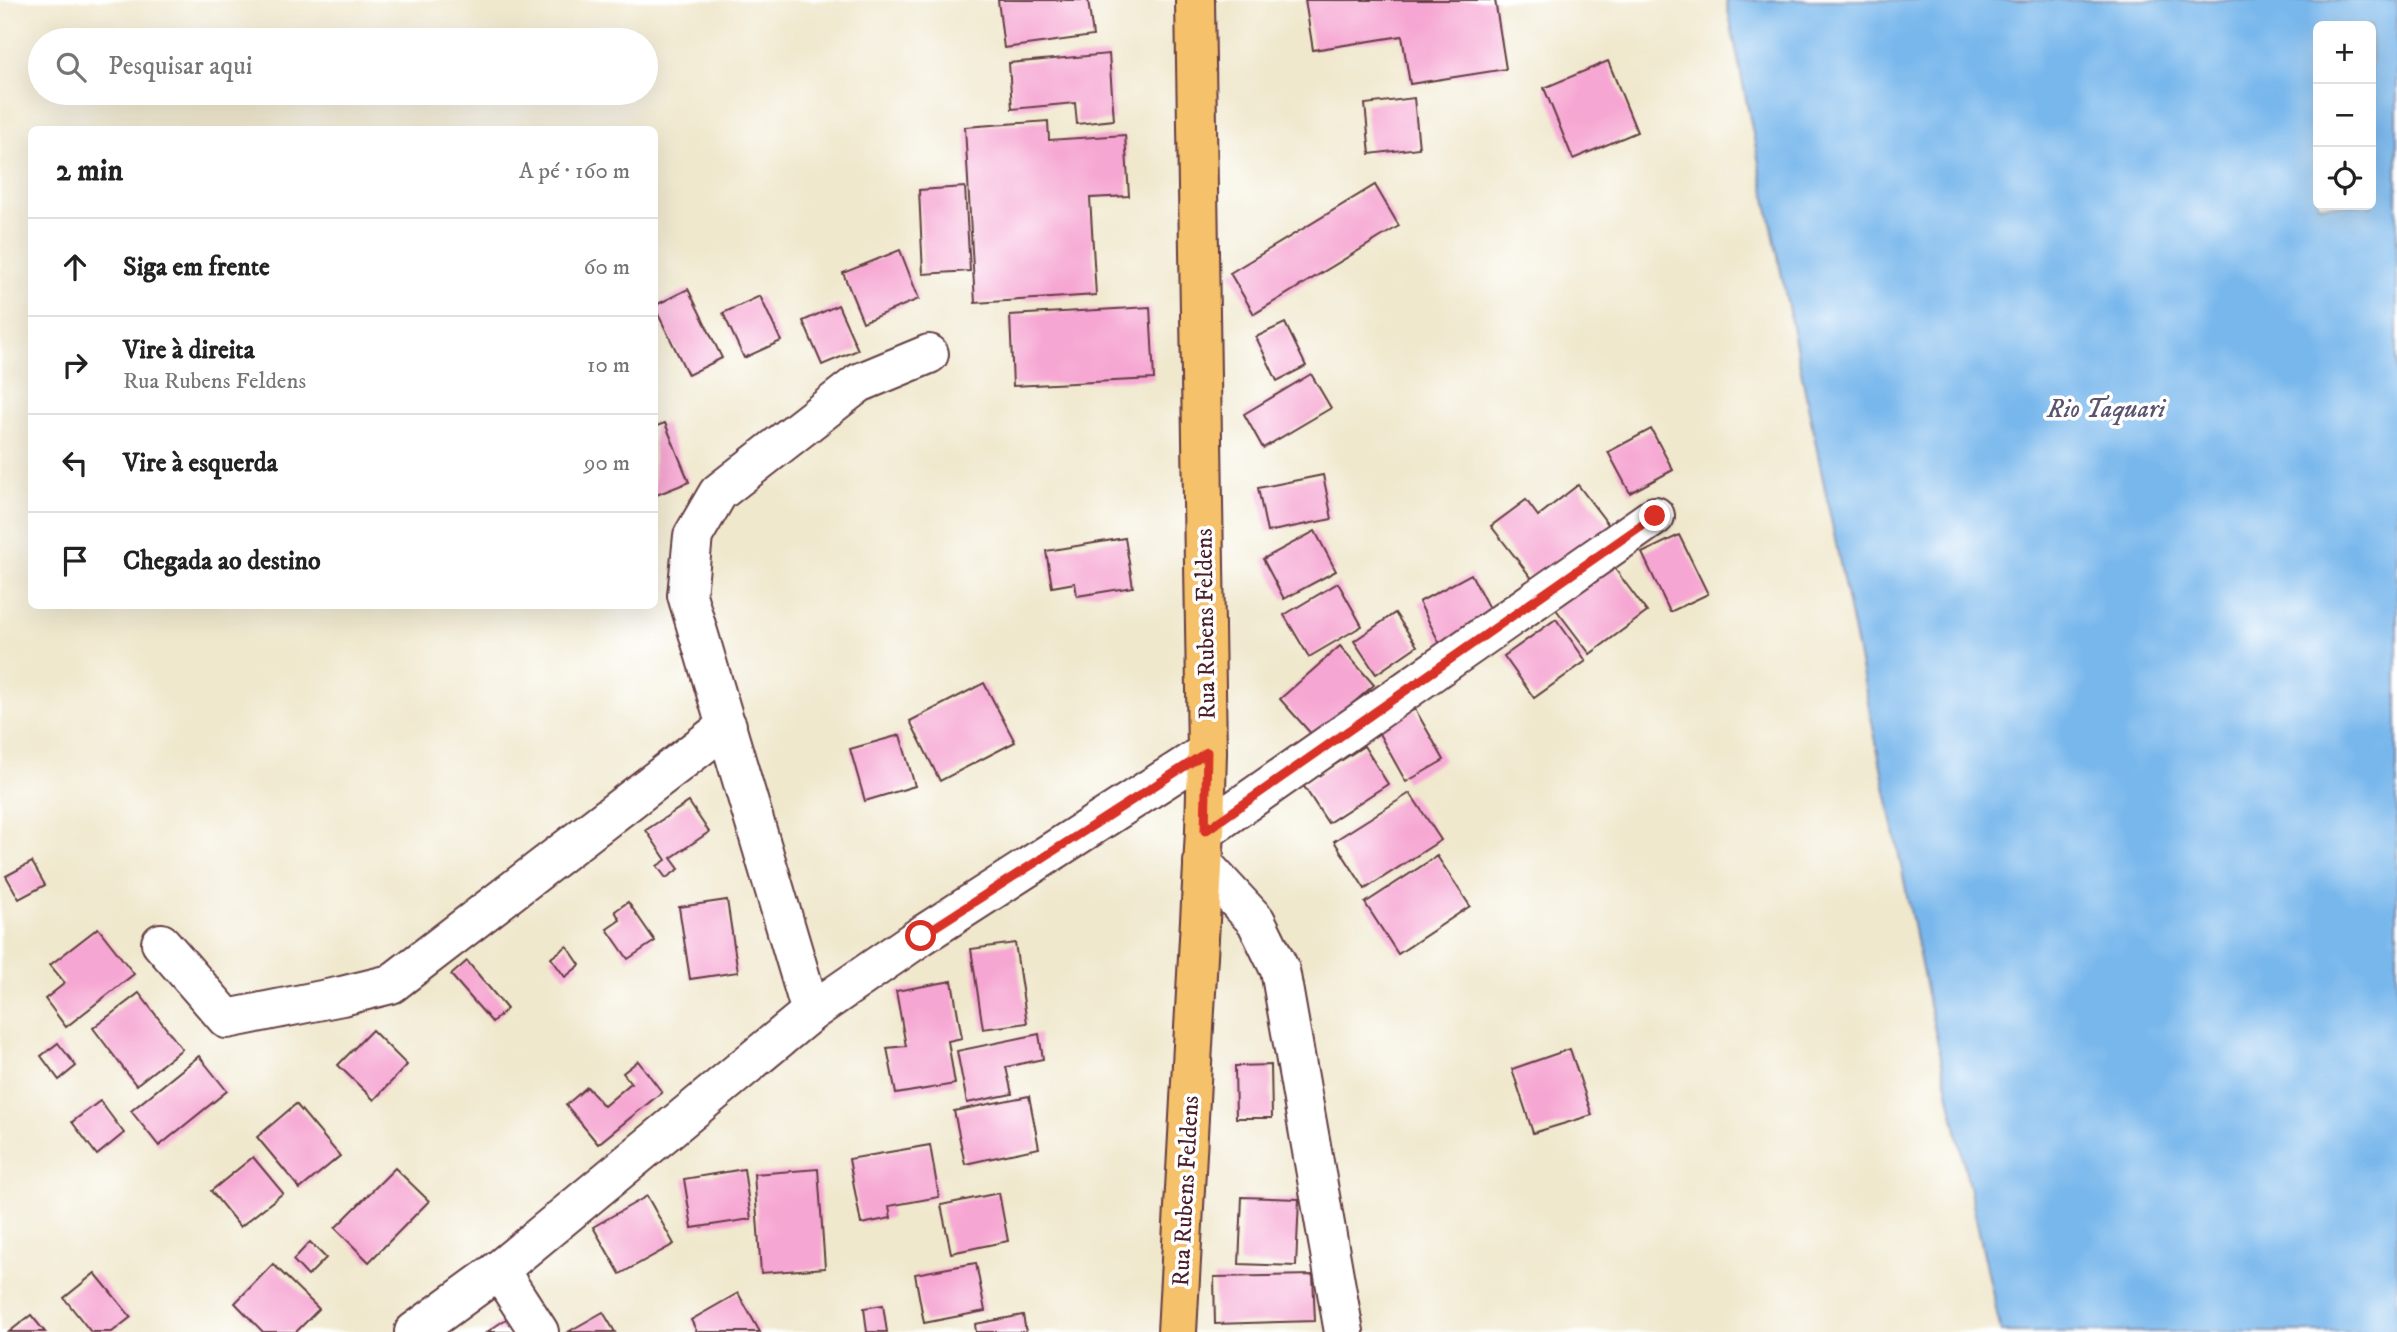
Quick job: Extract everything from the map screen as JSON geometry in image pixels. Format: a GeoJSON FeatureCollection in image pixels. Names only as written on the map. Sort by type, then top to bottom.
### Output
{"type":"FeatureCollection","features":[{"type":"Feature","properties":{"kind":"main road","name":"Rua Rubens Feldens"},"geometry":{"type":"LineString","coordinates":[[1177,1332],[1207,752],[1195,0]]}},
{"type":"Feature","properties":{"kind":"street"},"geometry":{"type":"LineString","coordinates":[[811,1012],[687,595],[693,536],[718,493],[859,383],[929,354]]}},
{"type":"Feature","properties":{"kind":"street"},"geometry":{"type":"LineString","coordinates":[[1344,1332],[1280,970],[1256,921],[1204,848],[1655,516]]}},
{"type":"Feature","properties":{"kind":"street"},"geometry":{"type":"LineString","coordinates":[[160,943],[228,1019],[390,984],[727,726]]}},
{"type":"Feature","properties":{"kind":"street"},"geometry":{"type":"LineString","coordinates":[[414,1332],[499,1270],[811,1012],[921,936],[1207,752]]}},
{"type":"Feature","properties":{"kind":"street"},"geometry":{"type":"LineString","coordinates":[[499,1270],[538,1332]]}},
{"type":"Feature","properties":{"kind":"water","name":"Rio Taquari"},"geometry":{"type":"Polygon","coordinates":[[[1726,0],[2397,0],[2397,1332],[2001,1332],[1929,1004],[1726,0]]]}},
{"type":"Feature","properties":{"kind":"building"},"geometry":{"type":"Polygon","coordinates":[[[998,0],[1088,0],[1093,36],[1004,48],[998,0]]]}},
{"type":"Feature","properties":{"kind":"building"},"geometry":{"type":"Polygon","coordinates":[[[1305,0],[1495,0],[1506,69],[1410,84],[1402,36],[1313,50],[1305,0]]]}},
{"type":"Feature","properties":{"kind":"building"},"geometry":{"type":"Polygon","coordinates":[[[1109,54],[1114,120],[1077,124],[1075,103],[1012,109],[1009,63],[1109,54]]]}},
{"type":"Feature","properties":{"kind":"building"},"geometry":{"type":"Polygon","coordinates":[[[1608,61],[1637,132],[1573,159],[1544,88],[1608,61]]]}},
{"type":"Feature","properties":{"kind":"building"},"geometry":{"type":"Polygon","coordinates":[[[1414,98],[1419,148],[1370,154],[1365,104],[1414,98]]]}},
{"type":"Feature","properties":{"kind":"building"},"geometry":{"type":"Polygon","coordinates":[[[1048,121],[1049,140],[1125,135],[1129,196],[1090,198],[1096,295],[975,303],[965,127],[1048,121]]]}},
{"type":"Feature","properties":{"kind":"building"},"geometry":{"type":"Polygon","coordinates":[[[1375,185],[1399,226],[1254,314],[1230,273],[1375,185]]]}},
{"type":"Feature","properties":{"kind":"building"},"geometry":{"type":"Polygon","coordinates":[[[965,187],[970,271],[923,274],[919,190],[965,187]]]}},
{"type":"Feature","properties":{"kind":"building"},"geometry":{"type":"Polygon","coordinates":[[[900,250],[919,299],[863,322],[843,273],[900,250]]]}},
{"type":"Feature","properties":{"kind":"building"},"geometry":{"type":"Polygon","coordinates":[[[688,289],[722,358],[688,375],[658,314],[658,304],[688,289]]]}},
{"type":"Feature","properties":{"kind":"building"},"geometry":{"type":"Polygon","coordinates":[[[760,296],[781,341],[744,358],[723,313],[760,296]]]}},
{"type":"Feature","properties":{"kind":"building"},"geometry":{"type":"Polygon","coordinates":[[[838,305],[858,350],[822,365],[803,321],[838,305]]]}},
{"type":"Feature","properties":{"kind":"building"},"geometry":{"type":"Polygon","coordinates":[[[1150,307],[1154,379],[1013,386],[1010,315],[1150,307]]]}},
{"type":"Feature","properties":{"kind":"building"},"geometry":{"type":"Polygon","coordinates":[[[1285,323],[1306,366],[1277,381],[1256,337],[1285,323]]]}},
{"type":"Feature","properties":{"kind":"building"},"geometry":{"type":"Polygon","coordinates":[[[1311,374],[1331,408],[1263,448],[1244,414],[1311,374]]]}},
{"type":"Feature","properties":{"kind":"building"},"geometry":{"type":"Polygon","coordinates":[[[665,423],[689,482],[658,494],[658,426],[665,423]]]}},
{"type":"Feature","properties":{"kind":"building"},"geometry":{"type":"Polygon","coordinates":[[[1651,429],[1673,470],[1630,493],[1608,452],[1651,429]]]}},
{"type":"Feature","properties":{"kind":"building"},"geometry":{"type":"Polygon","coordinates":[[[1323,475],[1332,519],[1267,532],[1258,488],[1323,475]]]}},
{"type":"Feature","properties":{"kind":"building"},"geometry":{"type":"Polygon","coordinates":[[[1578,485],[1611,528],[1537,585],[1491,526],[1526,500],[1538,516],[1578,485]]]}},
{"type":"Feature","properties":{"kind":"building"},"geometry":{"type":"Polygon","coordinates":[[[1315,531],[1336,571],[1284,599],[1263,559],[1315,531]]]}},
{"type":"Feature","properties":{"kind":"building"},"geometry":{"type":"Polygon","coordinates":[[[1679,535],[1708,594],[1670,612],[1642,553],[1679,535]]]}},
{"type":"Feature","properties":{"kind":"building"},"geometry":{"type":"Polygon","coordinates":[[[1125,538],[1133,587],[1077,596],[1075,583],[1052,587],[1046,551],[1125,538]]]}},
{"type":"Feature","properties":{"kind":"building"},"geometry":{"type":"Polygon","coordinates":[[[1612,565],[1647,612],[1590,654],[1555,608],[1612,565]]]}},
{"type":"Feature","properties":{"kind":"building"},"geometry":{"type":"Polygon","coordinates":[[[1471,574],[1495,620],[1442,648],[1419,602],[1471,574]]]}},
{"type":"Feature","properties":{"kind":"building"},"geometry":{"type":"Polygon","coordinates":[[[1338,583],[1362,626],[1309,657],[1284,615],[1338,583]]]}},
{"type":"Feature","properties":{"kind":"building"},"geometry":{"type":"Polygon","coordinates":[[[1395,613],[1417,646],[1376,674],[1354,641],[1395,613]]]}},
{"type":"Feature","properties":{"kind":"building"},"geometry":{"type":"Polygon","coordinates":[[[1556,619],[1586,661],[1534,698],[1504,656],[1556,619]]]}},
{"type":"Feature","properties":{"kind":"building"},"geometry":{"type":"Polygon","coordinates":[[[1340,646],[1374,685],[1314,737],[1280,699],[1340,646]]]}},
{"type":"Feature","properties":{"kind":"building"},"geometry":{"type":"Polygon","coordinates":[[[984,683],[1015,742],[940,781],[910,721],[984,683]]]}},
{"type":"Feature","properties":{"kind":"building"},"geometry":{"type":"Polygon","coordinates":[[[1415,709],[1444,760],[1406,782],[1377,730],[1415,709]]]}},
{"type":"Feature","properties":{"kind":"building"},"geometry":{"type":"Polygon","coordinates":[[[900,735],[915,786],[865,801],[850,749],[900,735]]]}},
{"type":"Feature","properties":{"kind":"building"},"geometry":{"type":"Polygon","coordinates":[[[1364,746],[1388,784],[1328,823],[1303,785],[1364,746]]]}},
{"type":"Feature","properties":{"kind":"building"},"geometry":{"type":"Polygon","coordinates":[[[1410,793],[1441,840],[1365,889],[1334,841],[1410,793]]]}},
{"type":"Feature","properties":{"kind":"building"},"geometry":{"type":"Polygon","coordinates":[[[689,802],[709,832],[671,858],[679,869],[666,878],[657,866],[666,860],[646,830],[689,802]]]}},
{"type":"Feature","properties":{"kind":"building"},"geometry":{"type":"Polygon","coordinates":[[[1437,856],[1470,906],[1398,954],[1365,903],[1437,856]]]}},
{"type":"Feature","properties":{"kind":"building"},"geometry":{"type":"Polygon","coordinates":[[[32,862],[45,885],[19,899],[6,876],[32,862]]]}},
{"type":"Feature","properties":{"kind":"building"},"geometry":{"type":"Polygon","coordinates":[[[727,900],[738,972],[690,979],[679,907],[727,900]]]}},
{"type":"Feature","properties":{"kind":"building"},"geometry":{"type":"Polygon","coordinates":[[[628,902],[655,941],[628,959],[607,929],[620,920],[615,911],[628,902]]]}},
{"type":"Feature","properties":{"kind":"building"},"geometry":{"type":"Polygon","coordinates":[[[98,928],[134,974],[66,1027],[45,999],[65,983],[50,965],[98,928]]]}},
{"type":"Feature","properties":{"kind":"building"},"geometry":{"type":"Polygon","coordinates":[[[1015,943],[1027,1023],[983,1029],[971,949],[1015,943]]]}},
{"type":"Feature","properties":{"kind":"building"},"geometry":{"type":"Polygon","coordinates":[[[567,946],[580,965],[565,977],[551,958],[567,946]]]}},
{"type":"Feature","properties":{"kind":"building"},"geometry":{"type":"Polygon","coordinates":[[[467,961],[507,1009],[492,1022],[451,975],[467,961]]]}},
{"type":"Feature","properties":{"kind":"building"},"geometry":{"type":"Polygon","coordinates":[[[952,981],[962,1038],[948,1041],[955,1084],[896,1094],[887,1048],[906,1046],[896,991],[952,981]]]}},
{"type":"Feature","properties":{"kind":"building"},"geometry":{"type":"Polygon","coordinates":[[[139,993],[182,1049],[136,1085],[93,1028],[139,993]]]}},
{"type":"Feature","properties":{"kind":"building"},"geometry":{"type":"Polygon","coordinates":[[[372,1030],[407,1065],[374,1100],[338,1065],[372,1030]]]}},
{"type":"Feature","properties":{"kind":"building"},"geometry":{"type":"Polygon","coordinates":[[[1039,1034],[1043,1059],[1006,1067],[1012,1094],[967,1103],[957,1051],[1039,1034]]]}},
{"type":"Feature","properties":{"kind":"building"},"geometry":{"type":"Polygon","coordinates":[[[58,1043],[76,1066],[59,1080],[41,1056],[58,1043]]]}},
{"type":"Feature","properties":{"kind":"building"},"geometry":{"type":"Polygon","coordinates":[[[1570,1049],[1592,1115],[1533,1133],[1512,1069],[1570,1049]]]}},
{"type":"Feature","properties":{"kind":"building"},"geometry":{"type":"Polygon","coordinates":[[[199,1056],[227,1091],[159,1146],[131,1111],[199,1056]]]}},
{"type":"Feature","properties":{"kind":"building"},"geometry":{"type":"Polygon","coordinates":[[[638,1061],[662,1092],[598,1144],[566,1105],[587,1087],[604,1106],[631,1083],[623,1073],[638,1061]]]}},
{"type":"Feature","properties":{"kind":"building"},"geometry":{"type":"Polygon","coordinates":[[[1271,1065],[1272,1118],[1236,1118],[1235,1066],[1271,1065]]]}},
{"type":"Feature","properties":{"kind":"building"},"geometry":{"type":"Polygon","coordinates":[[[1029,1096],[1039,1148],[965,1164],[954,1111],[1029,1096]]]}},
{"type":"Feature","properties":{"kind":"building"},"geometry":{"type":"Polygon","coordinates":[[[100,1101],[124,1133],[97,1155],[72,1122],[100,1101]]]}},
{"type":"Feature","properties":{"kind":"building"},"geometry":{"type":"Polygon","coordinates":[[[296,1104],[340,1156],[300,1189],[257,1137],[296,1104]]]}},
{"type":"Feature","properties":{"kind":"building"},"geometry":{"type":"Polygon","coordinates":[[[930,1145],[939,1197],[889,1206],[891,1218],[861,1224],[849,1159],[930,1145]]]}},
{"type":"Feature","properties":{"kind":"building"},"geometry":{"type":"Polygon","coordinates":[[[253,1157],[283,1193],[240,1227],[211,1191],[253,1157]]]}},
{"type":"Feature","properties":{"kind":"building"},"geometry":{"type":"Polygon","coordinates":[[[395,1168],[429,1201],[369,1262],[335,1228],[395,1168]]]}},
{"type":"Feature","properties":{"kind":"building"},"geometry":{"type":"Polygon","coordinates":[[[744,1169],[751,1219],[692,1228],[684,1179],[744,1169]]]}},
{"type":"Feature","properties":{"kind":"building"},"geometry":{"type":"Polygon","coordinates":[[[818,1169],[825,1268],[761,1273],[754,1174],[818,1169]]]}},
{"type":"Feature","properties":{"kind":"building"},"geometry":{"type":"Polygon","coordinates":[[[999,1193],[1008,1241],[951,1253],[941,1205],[999,1193]]]}},
{"type":"Feature","properties":{"kind":"building"},"geometry":{"type":"Polygon","coordinates":[[[647,1196],[674,1244],[620,1274],[593,1227],[647,1196]]]}},
{"type":"Feature","properties":{"kind":"building"},"geometry":{"type":"Polygon","coordinates":[[[1242,1197],[1299,1199],[1296,1266],[1239,1264],[1242,1197]]]}},
{"type":"Feature","properties":{"kind":"building"},"geometry":{"type":"Polygon","coordinates":[[[310,1242],[326,1258],[308,1276],[293,1260],[310,1242]]]}},
{"type":"Feature","properties":{"kind":"building"},"geometry":{"type":"Polygon","coordinates":[[[976,1263],[985,1311],[924,1323],[915,1274],[976,1263]]]}},
{"type":"Feature","properties":{"kind":"building"},"geometry":{"type":"Polygon","coordinates":[[[273,1264],[319,1309],[296,1332],[263,1332],[235,1303],[273,1264]]]}},
{"type":"Feature","properties":{"kind":"building"},"geometry":{"type":"Polygon","coordinates":[[[95,1273],[131,1317],[112,1332],[91,1332],[64,1298],[95,1273]]]}},
{"type":"Feature","properties":{"kind":"building"},"geometry":{"type":"Polygon","coordinates":[[[1313,1275],[1315,1321],[1215,1324],[1214,1277],[1313,1275]]]}},
{"type":"Feature","properties":{"kind":"building"},"geometry":{"type":"Polygon","coordinates":[[[738,1293],[760,1332],[697,1332],[691,1320],[738,1293]]]}},
{"type":"Feature","properties":{"kind":"building"},"geometry":{"type":"Polygon","coordinates":[[[883,1305],[887,1332],[867,1332],[864,1308],[883,1305]]]}},
{"type":"Feature","properties":{"kind":"building"},"geometry":{"type":"Polygon","coordinates":[[[603,1312],[615,1332],[568,1332],[603,1312]]]}},
{"type":"Feature","properties":{"kind":"building"},"geometry":{"type":"Polygon","coordinates":[[[31,1315],[45,1332],[9,1332],[31,1315]]]}},
{"type":"Feature","properties":{"kind":"building"},"geometry":{"type":"Polygon","coordinates":[[[1023,1315],[1026,1332],[976,1332],[975,1324],[1023,1315]]]}},
{"type":"Feature","properties":{"kind":"building"},"geometry":{"type":"Polygon","coordinates":[[[509,1317],[520,1332],[487,1332],[509,1317]]]}},
{"type":"Feature","properties":{"kind":"route"},"geometry":{"type":"LineString","coordinates":[[921,936],[1207,752],[1205,831],[1655,516]]}}]}
